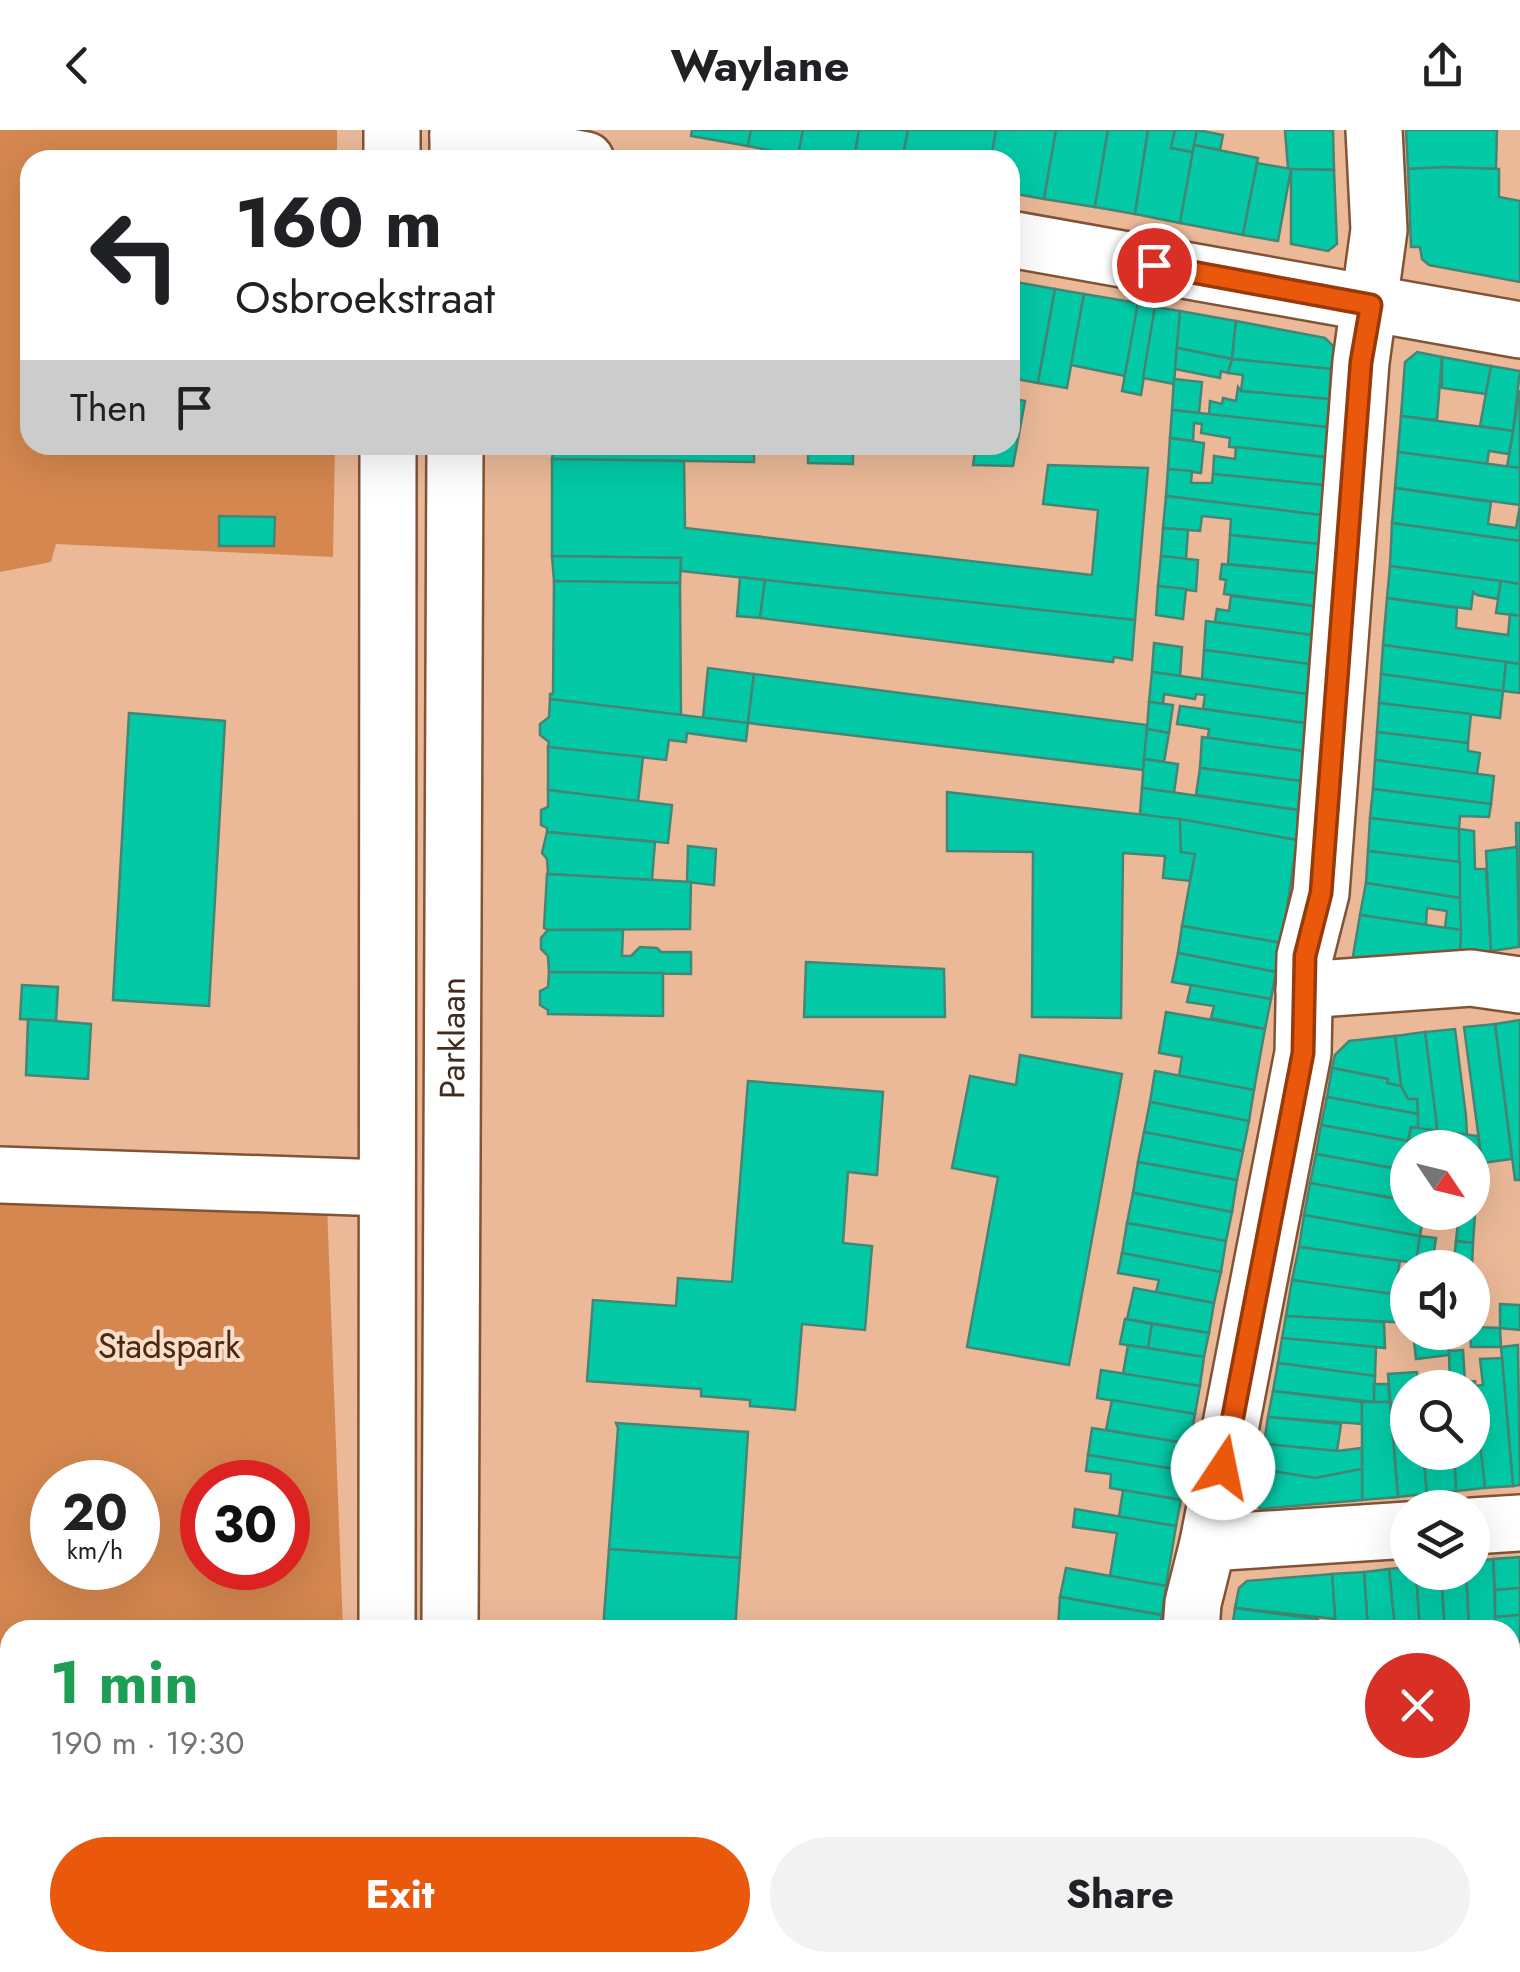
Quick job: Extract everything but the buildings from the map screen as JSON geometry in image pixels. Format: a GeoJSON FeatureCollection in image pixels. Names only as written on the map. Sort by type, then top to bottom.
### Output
{"type":"FeatureCollection","features":[{"type":"Feature","properties":{"kind":"street"},"geometry":{"type":"LineString","coordinates":[[1192,1620],[1303,1053],[1305,956],[1321,893],[1361,362],[1379,230],[1374,130]]}},
{"type":"Feature","properties":{"kind":"street"},"geometry":{"type":"LineString","coordinates":[[458,142],[515,150]]}},
{"type":"Feature","properties":{"kind":"street"},"geometry":{"type":"LineString","coordinates":[[1020,240],[1520,330]]}},
{"type":"Feature","properties":{"kind":"street","name":"Parklaan"},"geometry":{"type":"LineString","coordinates":[[387,1620],[388,455]]}},
{"type":"Feature","properties":{"kind":"street","name":"Parklaan"},"geometry":{"type":"LineString","coordinates":[[450,1620],[455,455]]}},
{"type":"Feature","properties":{"kind":"street"},"geometry":{"type":"LineString","coordinates":[[1304,990],[1470,978],[1520,985]]}},
{"type":"Feature","properties":{"kind":"street"},"geometry":{"type":"LineString","coordinates":[[0,1175],[385,1188]]}},
{"type":"Feature","properties":{"kind":"street"},"geometry":{"type":"LineString","coordinates":[[1490,1525],[1520,1524]]}},
{"type":"Feature","properties":{"kind":"street"},"geometry":{"type":"LineString","coordinates":[[1208,1543],[1390,1531]]}},
{"type":"Feature","properties":{"kind":"green space"},"geometry":{"type":"Polygon","coordinates":[[[0,130],[337,130],[337,150],[20,150],[20,455],[335,455],[333,557],[56,544],[51,562],[0,572],[0,130]]]}},
{"type":"Feature","properties":{"kind":"green space","name":"Stadspark"},"geometry":{"type":"Polygon","coordinates":[[[0,1203],[327,1205],[343,1620],[0,1620],[0,1203]]]}},
{"type":"Feature","properties":{"kind":"route"},"geometry":{"type":"LineString","coordinates":[[1154,265],[1371,305],[1361,362],[1321,893],[1305,956],[1303,1053],[1223,1468]]}}]}
